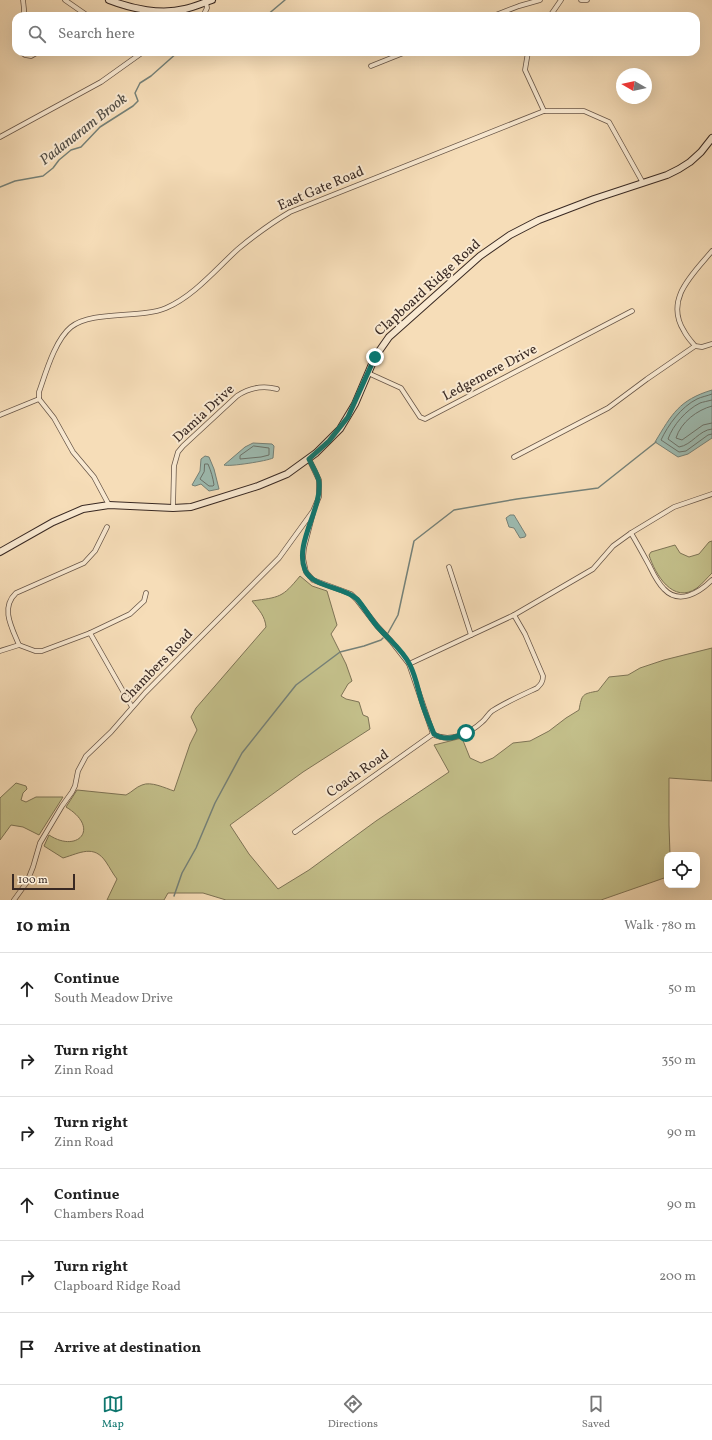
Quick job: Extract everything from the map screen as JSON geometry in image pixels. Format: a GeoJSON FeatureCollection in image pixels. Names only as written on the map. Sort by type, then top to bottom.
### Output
{"type":"FeatureCollection","features":[{"type":"Feature","properties":{"kind":"main road"},"geometry":{"type":"LineString","coordinates":[[108,0],[132,7],[168,11],[185,9],[209,1]]}},
{"type":"Feature","properties":{"kind":"main road","name":"Clapboard Ridge Road"},"geometry":{"type":"LineString","coordinates":[[0,552],[62,517],[90,507],[109,505],[173,508],[191,507],[258,486],[287,474],[309,459],[329,441],[348,417],[380,349],[396,331],[465,268],[494,245],[539,220],[667,175],[684,166],[701,152],[712,138]]}},
{"type":"Feature","properties":{"kind":"street"},"geometry":{"type":"LineString","coordinates":[[23,0],[26,12]]}},
{"type":"Feature","properties":{"kind":"street"},"geometry":{"type":"LineString","coordinates":[[65,0],[82,12]]}},
{"type":"Feature","properties":{"kind":"street"},"geometry":{"type":"LineString","coordinates":[[503,12],[540,0]]}},
{"type":"Feature","properties":{"kind":"street"},"geometry":{"type":"LineString","coordinates":[[553,12],[561,0]]}},
{"type":"Feature","properties":{"kind":"street"},"geometry":{"type":"LineString","coordinates":[[581,0],[587,0]]}},
{"type":"Feature","properties":{"kind":"street"},"geometry":{"type":"LineString","coordinates":[[205,12],[209,1]]}},
{"type":"Feature","properties":{"kind":"street"},"geometry":{"type":"LineString","coordinates":[[0,137],[101,82],[137,56]]}},
{"type":"Feature","properties":{"kind":"street"},"geometry":{"type":"LineString","coordinates":[[371,66],[396,56]]}},
{"type":"Feature","properties":{"kind":"street"},"geometry":{"type":"LineString","coordinates":[[527,56],[525,70],[544,111]]}},
{"type":"Feature","properties":{"kind":"street","name":"East Gate Road"},"geometry":{"type":"LineString","coordinates":[[39,399],[39,392],[62,336],[77,323],[99,318],[164,309],[187,296],[260,231],[290,212],[544,111],[584,111],[609,122],[643,183]]}},
{"type":"Feature","properties":{"kind":"street"},"geometry":{"type":"LineString","coordinates":[[695,346],[683,331],[678,320],[676,309],[678,297],[682,289],[712,251]]}},
{"type":"Feature","properties":{"kind":"street","name":"Ledgemere Drive"},"geometry":{"type":"LineString","coordinates":[[368,373],[401,388],[420,417],[425,419],[632,311]]}},
{"type":"Feature","properties":{"kind":"street"},"geometry":{"type":"LineString","coordinates":[[514,457],[608,408],[695,346],[702,347],[712,344]]}},
{"type":"Feature","properties":{"kind":"street","name":"Damia Drive"},"geometry":{"type":"LineString","coordinates":[[173,508],[176,458],[183,446],[237,396],[255,388],[269,387],[277,389]]}},
{"type":"Feature","properties":{"kind":"street"},"geometry":{"type":"LineString","coordinates":[[0,415],[39,399],[54,418],[73,452],[98,483],[109,505]]}},
{"type":"Feature","properties":{"kind":"street","name":"Chambers Road"},"geometry":{"type":"LineString","coordinates":[[14,900],[27,882],[40,843],[72,792],[81,764],[86,756],[111,732],[132,707],[279,558],[313,511],[319,497],[319,480],[309,459]]}},
{"type":"Feature","properties":{"kind":"street"},"geometry":{"type":"LineString","coordinates":[[409,664],[514,615],[593,569],[613,546],[631,532],[674,507],[712,494]]}},
{"type":"Feature","properties":{"kind":"street"},"geometry":{"type":"LineString","coordinates":[[313,511],[304,548],[303,558],[306,572],[314,580],[350,594],[357,600],[377,626],[391,641],[409,664],[434,734],[440,738],[452,738],[466,733],[482,722],[491,712],[537,688],[543,680],[543,676],[514,615]]}},
{"type":"Feature","properties":{"kind":"street"},"geometry":{"type":"LineString","coordinates":[[19,645],[8,614],[10,598],[16,593],[84,563],[95,551],[107,527]]}},
{"type":"Feature","properties":{"kind":"street"},"geometry":{"type":"LineString","coordinates":[[631,532],[657,581],[671,594],[681,597],[690,596],[705,587],[712,580]]}},
{"type":"Feature","properties":{"kind":"street"},"geometry":{"type":"LineString","coordinates":[[449,567],[471,635]]}},
{"type":"Feature","properties":{"kind":"street"},"geometry":{"type":"LineString","coordinates":[[0,651],[19,645],[35,651],[42,651],[90,633],[130,614],[144,601],[146,593]]}},
{"type":"Feature","properties":{"kind":"street"},"geometry":{"type":"LineString","coordinates":[[90,633],[132,707]]}},
{"type":"Feature","properties":{"kind":"street","name":"Coach Road"},"geometry":{"type":"LineString","coordinates":[[295,832],[434,734]]}},
{"type":"Feature","properties":{"kind":"shaded area"},"geometry":{"type":"Polygon","coordinates":[[[712,541],[712,573],[697,588],[688,592],[680,593],[666,585],[656,571],[649,555],[651,552],[675,545],[680,553],[689,557],[699,554],[709,542],[712,541]]]}},
{"type":"Feature","properties":{"kind":"shaded area"},"geometry":{"type":"Polygon","coordinates":[[[300,576],[312,586],[327,591],[337,625],[331,634],[346,664],[352,681],[348,684],[341,696],[346,699],[359,702],[363,715],[368,717],[370,729],[303,772],[230,825],[249,854],[278,889],[309,870],[376,821],[449,772],[434,745],[462,738],[470,758],[481,763],[493,758],[513,743],[530,741],[549,731],[579,710],[582,698],[586,694],[598,691],[609,677],[628,675],[640,668],[664,660],[712,648],[712,781],[669,778],[670,852],[664,852],[664,878],[601,900],[226,900],[203,893],[168,893],[164,900],[107,900],[117,879],[101,856],[97,853],[86,851],[63,858],[44,846],[49,835],[59,840],[69,842],[82,836],[84,830],[82,823],[77,815],[66,807],[77,790],[126,795],[140,786],[150,784],[158,785],[174,791],[190,744],[197,730],[191,717],[196,708],[266,627],[263,616],[252,601],[275,597],[289,589],[300,576]]]}},
{"type":"Feature","properties":{"kind":"shaded area"},"geometry":{"type":"Polygon","coordinates":[[[16,783],[26,786],[27,789],[23,793],[21,800],[26,802],[36,797],[63,797],[39,835],[23,827],[11,825],[0,840],[0,798],[16,783]]]}},
{"type":"Feature","properties":{"kind":"water"},"geometry":{"type":"Polygon","coordinates":[[[712,390],[712,438],[688,454],[678,457],[655,442],[666,423],[684,403],[712,390]]]}},
{"type":"Feature","properties":{"kind":"water"},"geometry":{"type":"Polygon","coordinates":[[[253,443],[272,444],[274,446],[273,458],[264,461],[224,465],[245,447],[253,443]]]}},
{"type":"Feature","properties":{"kind":"water"},"geometry":{"type":"Polygon","coordinates":[[[205,456],[209,457],[219,489],[209,491],[201,484],[195,486],[192,485],[200,471],[201,459],[205,456]]]}},
{"type":"Feature","properties":{"kind":"water"},"geometry":{"type":"Polygon","coordinates":[[[510,515],[514,515],[526,535],[525,537],[520,538],[514,528],[509,527],[506,518],[510,515]]]}},
{"type":"Feature","properties":{"kind":"waterway","name":"Padanaram Brook"},"geometry":{"type":"LineString","coordinates":[[271,12],[285,0]]}},
{"type":"Feature","properties":{"kind":"waterway","name":"Padanaram Brook"},"geometry":{"type":"LineString","coordinates":[[0,187],[15,181],[43,176],[71,150],[81,147],[100,127],[133,106],[138,101],[135,93],[140,83],[151,76],[174,56]]}},
{"type":"Feature","properties":{"kind":"waterway"},"geometry":{"type":"LineString","coordinates":[[388,633],[398,615],[414,541],[454,510],[517,499],[598,488],[656,442]]}},
{"type":"Feature","properties":{"kind":"waterway"},"geometry":{"type":"LineString","coordinates":[[174,896],[182,873],[196,848],[215,803],[242,753],[296,685],[340,652],[364,646],[383,638]]}},
{"type":"Feature","properties":{"kind":"route"},"geometry":{"type":"LineString","coordinates":[[375,357],[348,417],[329,441],[309,459],[319,480],[319,497],[313,511],[304,548],[303,558],[305,568],[309,577],[322,584],[350,594],[357,600],[409,664],[416,679],[423,705],[434,734],[440,738],[452,738],[466,733]]}}]}
